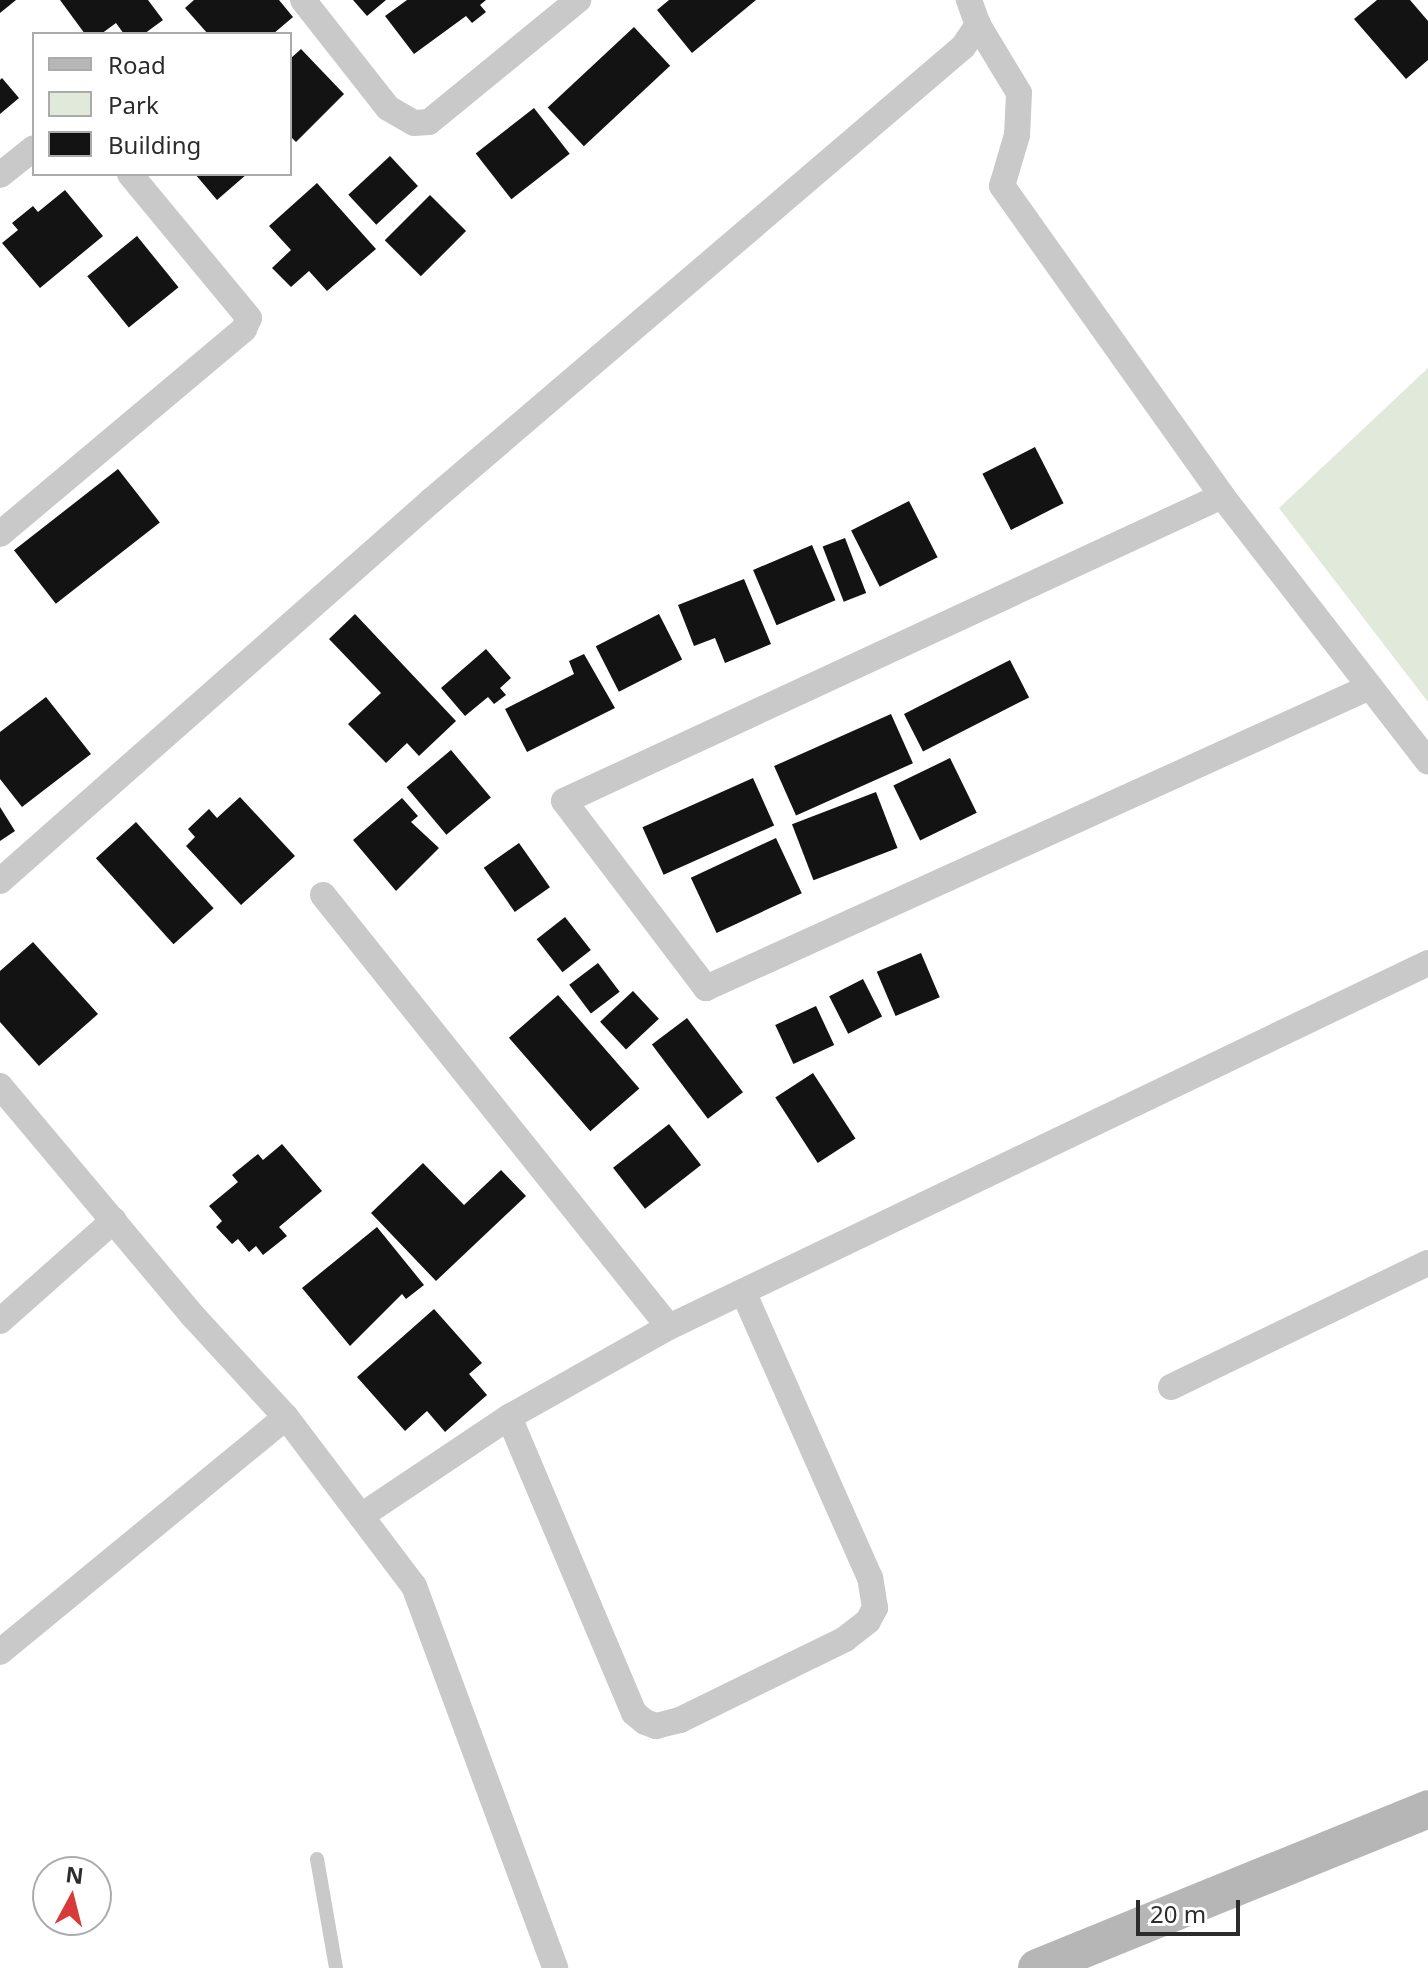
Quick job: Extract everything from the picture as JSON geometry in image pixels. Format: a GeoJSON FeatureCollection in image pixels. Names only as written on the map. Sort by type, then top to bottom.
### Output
{"type":"FeatureCollection","features":[{"type":"Feature","properties":{"kind":"street"},"geometry":{"type":"LineString","coordinates":[[303,0],[388,108],[414,123],[429,122],[578,0]]}},
{"type":"Feature","properties":{"kind":"street"},"geometry":{"type":"LineString","coordinates":[[969,0],[978,25],[1019,93],[1017,135],[1002,186],[1222,496],[1428,762]]}},
{"type":"Feature","properties":{"kind":"street"},"geometry":{"type":"LineString","coordinates":[[0,881],[431,501],[963,47],[978,25]]}},
{"type":"Feature","properties":{"kind":"street"},"geometry":{"type":"LineString","coordinates":[[0,175],[32,150]]}},
{"type":"Feature","properties":{"kind":"street"},"geometry":{"type":"LineString","coordinates":[[0,534],[244,329],[249,318],[132,176]]}},
{"type":"Feature","properties":{"kind":"street"},"geometry":{"type":"LineString","coordinates":[[1222,496],[564,801],[706,988],[1370,687]]}},
{"type":"Feature","properties":{"kind":"street"},"geometry":{"type":"LineString","coordinates":[[323,895],[669,1327]]}},
{"type":"Feature","properties":{"kind":"street"},"geometry":{"type":"LineString","coordinates":[[361,1516],[509,1417],[669,1327],[1428,963]]}},
{"type":"Feature","properties":{"kind":"street"},"geometry":{"type":"LineString","coordinates":[[0,1086],[286,1417],[414,1586],[555,1968]]}},
{"type":"Feature","properties":{"kind":"street"},"geometry":{"type":"LineString","coordinates":[[0,1321],[114,1220]]}},
{"type":"Feature","properties":{"kind":"street"},"geometry":{"type":"LineString","coordinates":[[1171,1387],[1428,1263]]}},
{"type":"Feature","properties":{"kind":"street"},"geometry":{"type":"LineString","coordinates":[[509,1417],[634,1713],[645,1722],[656,1726],[680,1720],[845,1639],[868,1621],[875,1608],[870,1578],[743,1292]]}},
{"type":"Feature","properties":{"kind":"street"},"geometry":{"type":"LineString","coordinates":[[0,1652],[286,1417]]}},
{"type":"Feature","properties":{"kind":"street"},"geometry":{"type":"LineString","coordinates":[[1037,1968],[1428,1809]]}},
{"type":"Feature","properties":{"kind":"lane"},"geometry":{"type":"LineString","coordinates":[[317,1859],[336,1968]]}},
{"type":"Feature","properties":{"kind":"green space"},"geometry":{"type":"Polygon","coordinates":[[[1428,368],[1428,702],[1279,508],[1428,368]]]}},
{"type":"Feature","properties":{"kind":"building"},"geometry":{"type":"Polygon","coordinates":[[[0,0],[16,0],[0,13],[0,0]]]}},
{"type":"Feature","properties":{"kind":"building"},"geometry":{"type":"Polygon","coordinates":[[[60,0],[148,0],[163,20],[147,32],[123,32],[116,23],[104,32],[84,32],[60,0]]]}},
{"type":"Feature","properties":{"kind":"building"},"geometry":{"type":"Polygon","coordinates":[[[194,0],[279,0],[293,17],[275,32],[206,32],[185,8],[194,0]]]}},
{"type":"Feature","properties":{"kind":"building"},"geometry":{"type":"Polygon","coordinates":[[[353,0],[386,0],[367,16],[353,0]]]}},
{"type":"Feature","properties":{"kind":"building"},"geometry":{"type":"Polygon","coordinates":[[[407,0],[486,0],[480,5],[486,12],[472,23],[466,16],[414,54],[385,16],[407,0]]]}},
{"type":"Feature","properties":{"kind":"building"},"geometry":{"type":"Polygon","coordinates":[[[669,0],[756,0],[692,53],[657,10],[669,0]]]}},
{"type":"Feature","properties":{"kind":"building"},"geometry":{"type":"Polygon","coordinates":[[[1377,0],[1410,0],[1428,21],[1428,60],[1406,79],[1354,19],[1377,0]]]}},
{"type":"Feature","properties":{"kind":"building"},"geometry":{"type":"Polygon","coordinates":[[[634,27],[670,66],[584,146],[548,107],[634,27]]]}},
{"type":"Feature","properties":{"kind":"building"},"geometry":{"type":"Polygon","coordinates":[[[301,49],[344,94],[296,142],[292,138],[292,57],[301,49]]]}},
{"type":"Feature","properties":{"kind":"building"},"geometry":{"type":"Polygon","coordinates":[[[2,78],[19,98],[0,114],[0,80],[2,78]]]}},
{"type":"Feature","properties":{"kind":"building"},"geometry":{"type":"Polygon","coordinates":[[[534,108],[570,154],[511,199],[476,154],[534,108]]]}},
{"type":"Feature","properties":{"kind":"building"},"geometry":{"type":"Polygon","coordinates":[[[390,156],[418,186],[376,225],[348,195],[390,156]]]}},
{"type":"Feature","properties":{"kind":"building"},"geometry":{"type":"Polygon","coordinates":[[[197,176],[245,176],[217,200],[197,176]]]}},
{"type":"Feature","properties":{"kind":"building"},"geometry":{"type":"Polygon","coordinates":[[[317,183],[376,249],[327,291],[309,271],[291,287],[272,268],[291,250],[269,226],[317,183]]]}},
{"type":"Feature","properties":{"kind":"building"},"geometry":{"type":"Polygon","coordinates":[[[65,190],[103,236],[40,288],[2,243],[18,230],[12,223],[33,206],[38,212],[65,190]]]}},
{"type":"Feature","properties":{"kind":"building"},"geometry":{"type":"Polygon","coordinates":[[[430,195],[466,231],[421,276],[385,240],[430,195]]]}},
{"type":"Feature","properties":{"kind":"building"},"geometry":{"type":"Polygon","coordinates":[[[137,236],[179,287],[129,328],[87,276],[137,236]]]}},
{"type":"Feature","properties":{"kind":"building"},"geometry":{"type":"Polygon","coordinates":[[[1035,447],[1064,503],[1011,530],[982,474],[1035,447]]]}},
{"type":"Feature","properties":{"kind":"building"},"geometry":{"type":"Polygon","coordinates":[[[118,469],[160,523],[56,604],[14,550],[118,469]]]}},
{"type":"Feature","properties":{"kind":"building"},"geometry":{"type":"Polygon","coordinates":[[[909,501],[938,557],[880,587],[851,531],[909,501]]]}},
{"type":"Feature","properties":{"kind":"building"},"geometry":{"type":"Polygon","coordinates":[[[845,538],[866,593],[844,602],[823,547],[845,538]]]}},
{"type":"Feature","properties":{"kind":"building"},"geometry":{"type":"Polygon","coordinates":[[[812,545],[835,600],[777,625],[753,570],[812,545]]]}},
{"type":"Feature","properties":{"kind":"building"},"geometry":{"type":"Polygon","coordinates":[[[744,579],[771,644],[725,663],[715,638],[694,646],[678,605],[744,579]]]}},
{"type":"Feature","properties":{"kind":"building"},"geometry":{"type":"Polygon","coordinates":[[[355,614],[456,721],[419,756],[407,743],[386,763],[348,724],[381,693],[329,639],[355,614]]]}},
{"type":"Feature","properties":{"kind":"building"},"geometry":{"type":"Polygon","coordinates":[[[659,614],[682,659],[619,692],[596,646],[659,614]]]}},
{"type":"Feature","properties":{"kind":"building"},"geometry":{"type":"Polygon","coordinates":[[[486,649],[511,678],[500,688],[506,695],[494,704],[488,697],[465,716],[441,688],[486,649]]]}},
{"type":"Feature","properties":{"kind":"building"},"geometry":{"type":"Polygon","coordinates":[[[584,654],[615,708],[527,752],[505,709],[574,674],[569,661],[584,654]]]}},
{"type":"Feature","properties":{"kind":"building"},"geometry":{"type":"Polygon","coordinates":[[[1010,660],[1029,697],[923,751],[904,714],[1010,660]]]}},
{"type":"Feature","properties":{"kind":"building"},"geometry":{"type":"Polygon","coordinates":[[[46,697],[91,754],[22,807],[0,779],[0,732],[46,697]]]}},
{"type":"Feature","properties":{"kind":"building"},"geometry":{"type":"Polygon","coordinates":[[[891,714],[913,763],[796,815],[774,766],[891,714]]]}},
{"type":"Feature","properties":{"kind":"building"},"geometry":{"type":"Polygon","coordinates":[[[451,750],[491,797],[446,835],[407,787],[451,750]]]}},
{"type":"Feature","properties":{"kind":"building"},"geometry":{"type":"Polygon","coordinates":[[[950,758],[977,813],[920,840],[893,786],[950,758]]]}},
{"type":"Feature","properties":{"kind":"building"},"geometry":{"type":"Polygon","coordinates":[[[753,778],[774,826],[664,875],[642,827],[753,778]]]}},
{"type":"Feature","properties":{"kind":"building"},"geometry":{"type":"Polygon","coordinates":[[[876,792],[898,848],[813,880],[792,824],[876,792]]]}},
{"type":"Feature","properties":{"kind":"building"},"geometry":{"type":"Polygon","coordinates":[[[240,797],[295,856],[241,905],[186,846],[195,837],[188,829],[209,809],[217,818],[240,797]]]}},
{"type":"Feature","properties":{"kind":"building"},"geometry":{"type":"Polygon","coordinates":[[[402,798],[418,816],[411,822],[439,848],[396,891],[353,840],[402,798]]]}},
{"type":"Feature","properties":{"kind":"building"},"geometry":{"type":"Polygon","coordinates":[[[0,807],[15,831],[0,841],[0,807]]]}},
{"type":"Feature","properties":{"kind":"building"},"geometry":{"type":"Polygon","coordinates":[[[136,822],[214,908],[173,944],[96,858],[136,822]]]}},
{"type":"Feature","properties":{"kind":"building"},"geometry":{"type":"Polygon","coordinates":[[[776,838],[802,893],[717,933],[691,878],[776,838]]]}},
{"type":"Feature","properties":{"kind":"building"},"geometry":{"type":"Polygon","coordinates":[[[519,843],[550,887],[515,912],[484,868],[519,843]]]}},
{"type":"Feature","properties":{"kind":"building"},"geometry":{"type":"Polygon","coordinates":[[[565,917],[591,950],[562,972],[537,939],[565,917]]]}},
{"type":"Feature","properties":{"kind":"building"},"geometry":{"type":"Polygon","coordinates":[[[33,942],[98,1014],[39,1066],[0,1022],[0,971],[33,942]]]}},
{"type":"Feature","properties":{"kind":"building"},"geometry":{"type":"Polygon","coordinates":[[[921,953],[940,997],[896,1016],[877,972],[921,953]]]}},
{"type":"Feature","properties":{"kind":"building"},"geometry":{"type":"Polygon","coordinates":[[[598,963],[620,992],[591,1013],[569,985],[598,963]]]}},
{"type":"Feature","properties":{"kind":"building"},"geometry":{"type":"Polygon","coordinates":[[[863,979],[882,1016],[848,1034],[829,996],[863,979]]]}},
{"type":"Feature","properties":{"kind":"building"},"geometry":{"type":"Polygon","coordinates":[[[633,991],[659,1019],[626,1049],[600,1022],[633,991]]]}},
{"type":"Feature","properties":{"kind":"building"},"geometry":{"type":"Polygon","coordinates":[[[558,995],[639,1089],[590,1131],[509,1038],[558,995]]]}},
{"type":"Feature","properties":{"kind":"building"},"geometry":{"type":"Polygon","coordinates":[[[816,1006],[834,1045],[793,1064],[775,1025],[816,1006]]]}},
{"type":"Feature","properties":{"kind":"building"},"geometry":{"type":"Polygon","coordinates":[[[687,1018],[743,1092],[708,1119],[652,1044],[687,1018]]]}},
{"type":"Feature","properties":{"kind":"building"},"geometry":{"type":"Polygon","coordinates":[[[813,1073],[855,1138],[818,1163],[775,1098],[813,1073]]]}},
{"type":"Feature","properties":{"kind":"building"},"geometry":{"type":"Polygon","coordinates":[[[669,1124],[701,1165],[645,1209],[613,1168],[669,1124]]]}},
{"type":"Feature","properties":{"kind":"building"},"geometry":{"type":"Polygon","coordinates":[[[282,1144],[322,1191],[279,1227],[287,1236],[263,1255],[256,1246],[249,1252],[238,1239],[232,1244],[216,1227],[222,1221],[209,1206],[238,1182],[232,1175],[258,1154],[263,1160],[282,1144]]]}},
{"type":"Feature","properties":{"kind":"building"},"geometry":{"type":"Polygon","coordinates":[[[423,1163],[464,1205],[501,1170],[526,1196],[436,1281],[371,1213],[423,1163]]]}},
{"type":"Feature","properties":{"kind":"building"},"geometry":{"type":"Polygon","coordinates":[[[377,1227],[424,1285],[406,1299],[402,1294],[350,1346],[302,1288],[377,1227]]]}},
{"type":"Feature","properties":{"kind":"building"},"geometry":{"type":"Polygon","coordinates":[[[434,1309],[482,1363],[469,1374],[487,1395],[445,1432],[427,1411],[405,1431],[357,1377],[434,1309]]]}}]}
